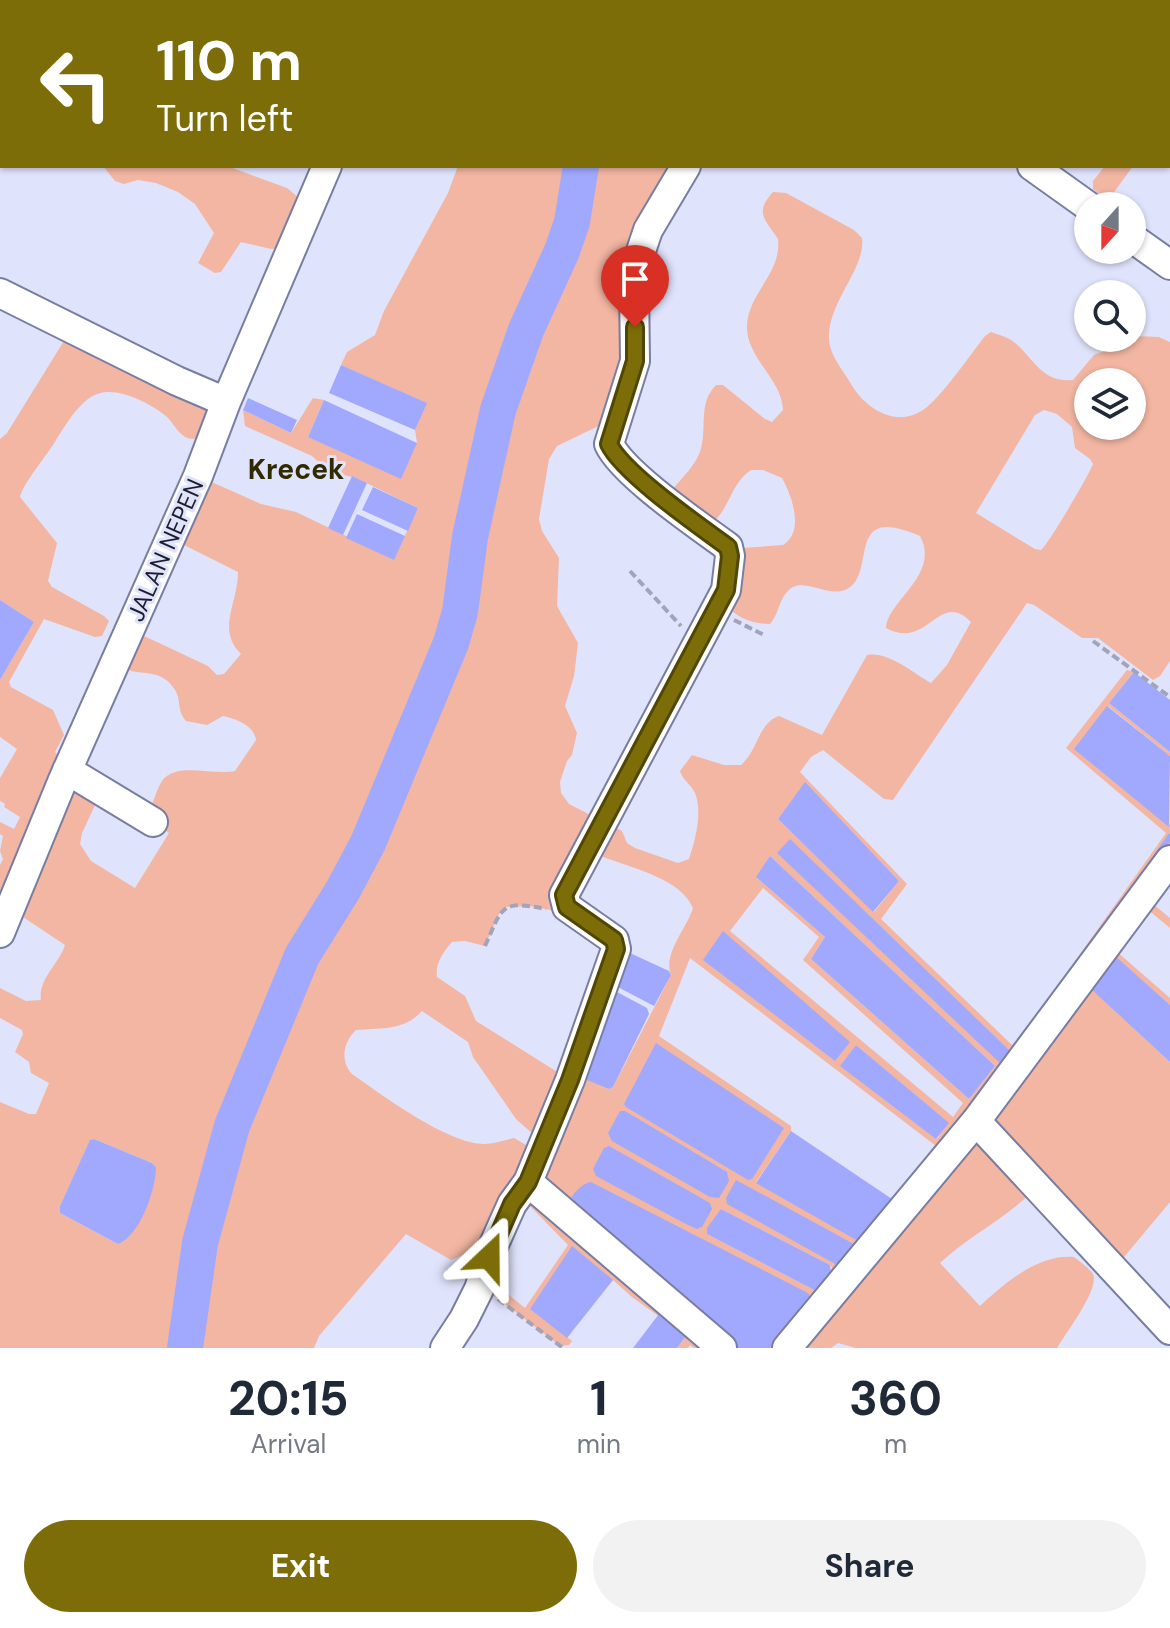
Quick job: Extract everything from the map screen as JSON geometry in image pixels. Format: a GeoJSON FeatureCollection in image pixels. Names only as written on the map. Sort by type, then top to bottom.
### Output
{"type":"FeatureCollection","features":[{"type":"Feature","properties":{"kind":"street","name":"JALAN NEPEN"},"geometry":{"type":"LineString","coordinates":[[0,933],[67,770],[198,476],[226,402],[326,168]]}},
{"type":"Feature","properties":{"kind":"street"},"geometry":{"type":"LineString","coordinates":[[445,1348],[464,1319],[480,1285],[512,1204],[528,1182],[570,1080],[616,949],[614,940],[567,907],[564,895],[726,590],[730,556],[728,547],[634,474],[615,455],[609,444],[635,361],[634,286],[639,257],[648,230],[685,168]]}},
{"type":"Feature","properties":{"kind":"street"},"geometry":{"type":"LineString","coordinates":[[1035,168],[1074,196]]}},
{"type":"Feature","properties":{"kind":"street"},"geometry":{"type":"LineString","coordinates":[[1146,248],[1170,265]]}},
{"type":"Feature","properties":{"kind":"street"},"geometry":{"type":"LineString","coordinates":[[0,293],[226,402]]}},
{"type":"Feature","properties":{"kind":"street"},"geometry":{"type":"LineString","coordinates":[[67,770],[153,822]]}},
{"type":"Feature","properties":{"kind":"street"},"geometry":{"type":"LineString","coordinates":[[787,1348],[976,1121],[1170,860]]}},
{"type":"Feature","properties":{"kind":"street"},"geometry":{"type":"LineString","coordinates":[[976,1121],[1170,1330]]}},
{"type":"Feature","properties":{"kind":"street"},"geometry":{"type":"LineString","coordinates":[[528,1182],[722,1348]]}},
{"type":"Feature","properties":{"kind":"path"},"geometry":{"type":"LineString","coordinates":[[630,571],[697,642]]}},
{"type":"Feature","properties":{"kind":"path"},"geometry":{"type":"LineString","coordinates":[[714,611],[764,635]]}},
{"type":"Feature","properties":{"kind":"path"},"geometry":{"type":"LineString","coordinates":[[1093,641],[1170,697]]}},
{"type":"Feature","properties":{"kind":"path"},"geometry":{"type":"LineString","coordinates":[[485,946],[505,907],[529,906],[556,911],[567,907]]}},
{"type":"Feature","properties":{"kind":"path"},"geometry":{"type":"LineString","coordinates":[[480,1285],[563,1348]]}},
{"type":"Feature","properties":{"kind":"shaded area"},"geometry":{"type":"Polygon","coordinates":[[[105,168],[232,168],[287,188],[299,198],[280,248],[241,242],[221,272],[215,273],[198,263],[214,233],[195,204],[178,192],[156,183],[138,180],[124,184],[115,181],[105,168]]]}},
{"type":"Feature","properties":{"kind":"shaded area"},"geometry":{"type":"Polygon","coordinates":[[[457,168],[670,168],[678,178],[648,230],[611,420],[557,446],[549,459],[539,519],[542,531],[559,558],[557,606],[578,643],[574,676],[565,706],[577,733],[572,755],[560,782],[561,793],[569,804],[622,831],[627,843],[635,848],[678,863],[689,859],[697,826],[695,793],[680,771],[692,755],[724,765],[741,765],[762,731],[779,716],[822,735],[867,655],[892,659],[931,683],[947,665],[971,622],[960,614],[950,612],[913,632],[901,633],[886,628],[889,618],[924,563],[925,550],[920,536],[896,528],[880,528],[871,534],[856,581],[847,589],[832,591],[800,585],[785,594],[770,624],[746,619],[726,605],[730,556],[743,548],[783,545],[790,539],[794,532],[794,513],[782,478],[763,470],[751,470],[744,475],[713,522],[665,498],[700,452],[705,408],[716,385],[723,385],[772,422],[783,410],[777,388],[752,348],[747,326],[753,303],[778,251],[778,239],[763,211],[773,192],[786,193],[854,230],[862,238],[859,260],[835,309],[829,342],[836,361],[857,393],[884,414],[905,417],[927,407],[991,332],[1013,341],[1046,374],[1062,380],[1074,379],[1074,440],[1146,440],[1146,368],[1083,368],[1094,355],[1102,352],[1146,352],[1146,336],[1159,337],[1170,342],[1170,661],[1160,676],[1153,680],[1098,638],[1082,638],[1027,603],[893,800],[884,799],[823,750],[811,757],[800,772],[907,884],[881,919],[1012,1045],[1034,1019],[1166,833],[1066,748],[1127,670],[1134,672],[1109,703],[1170,752],[1170,756],[1108,706],[1170,826],[1170,881],[1153,904],[1170,918],[1170,928],[1147,909],[1116,951],[1170,998],[1170,1005],[1114,956],[1091,988],[1170,1062],[1170,1202],[1114,1269],[1036,1188],[940,1263],[980,1306],[1035,1265],[1061,1257],[1074,1257],[1093,1274],[1094,1281],[1087,1300],[1057,1348],[856,1348],[838,1343],[831,1348],[770,1348],[809,1301],[733,1348],[694,1348],[690,1345],[688,1348],[677,1348],[686,1336],[613,1280],[530,1308],[572,1341],[569,1345],[560,1346],[480,1285],[480,1254],[463,1255],[451,1260],[406,1234],[319,1336],[314,1348],[0,1348],[0,1102],[36,1114],[49,1083],[31,1073],[29,1062],[15,1052],[23,1034],[22,1030],[0,1018],[0,988],[26,1001],[41,1000],[46,978],[65,945],[11,909],[0,933],[0,865],[3,859],[0,851],[3,836],[0,834],[0,822],[14,829],[20,817],[0,801],[0,778],[17,749],[0,737],[0,680],[34,622],[0,600],[0,439],[7,433],[67,336],[211,410],[204,433],[193,439],[181,434],[169,419],[142,401],[114,392],[90,397],[74,414],[30,477],[20,497],[57,543],[48,581],[52,587],[109,621],[102,636],[95,637],[44,619],[9,682],[11,687],[53,710],[64,735],[55,752],[67,769],[79,768],[148,810],[160,784],[168,775],[185,770],[235,771],[256,740],[248,727],[223,716],[207,725],[186,721],[170,683],[157,675],[123,668],[142,635],[208,666],[217,675],[224,674],[241,654],[234,645],[229,626],[238,572],[170,538],[198,476],[261,504],[296,512],[394,559],[418,508],[354,477],[332,470],[312,456],[245,426],[243,410],[291,433],[313,398],[324,400],[308,437],[417,443],[415,430],[426,403],[341,365],[347,352],[375,335],[384,311],[448,193],[457,168]],[[1044,410],[1035,415],[976,513],[1041,550],[1093,464],[1075,448],[1072,427],[1057,414],[1044,410]],[[805,783],[778,819],[874,912],[899,881],[805,783]],[[96,803],[80,844],[91,861],[135,888],[169,833],[153,822],[96,803]],[[587,850],[556,911],[529,906],[505,907],[485,946],[465,941],[452,942],[440,958],[437,977],[465,996],[476,1021],[570,1080],[580,1072],[609,1089],[613,1087],[671,975],[670,958],[693,908],[686,896],[661,879],[587,850]],[[770,856],[757,878],[825,937],[811,959],[969,1099],[995,1066],[770,856]],[[763,888],[730,931],[953,1117],[963,1103],[803,960],[819,937],[763,888]],[[690,958],[659,1036],[791,1126],[791,1131],[756,1182],[859,1241],[936,1146],[690,958]],[[422,1011],[400,1025],[356,1030],[348,1040],[345,1052],[352,1074],[416,1117],[452,1136],[484,1144],[514,1138],[531,1148],[543,1143],[516,1119],[473,1057],[468,1042],[422,1011]],[[856,1045],[841,1066],[937,1139],[948,1123],[856,1045]],[[94,1139],[90,1141],[60,1206],[60,1213],[118,1244],[156,1167],[94,1139]],[[528,1204],[488,1278],[525,1308],[568,1245],[528,1204]],[[721,1209],[707,1234],[816,1291],[832,1268],[721,1209]]]}},
{"type":"Feature","properties":{"kind":"shaded area"},"geometry":{"type":"Polygon","coordinates":[[[1103,168],[1132,168],[1114,192],[1097,192],[1093,189],[1093,181],[1103,168]]]}},
{"type":"Feature","properties":{"kind":"water"},"geometry":{"type":"Polygon","coordinates":[[[341,365],[427,403],[415,430],[329,393],[341,365]]]}},
{"type":"Feature","properties":{"kind":"water"},"geometry":{"type":"Polygon","coordinates":[[[248,398],[297,420],[291,433],[243,410],[248,398]]]}},
{"type":"Feature","properties":{"kind":"water"},"geometry":{"type":"Polygon","coordinates":[[[324,400],[417,443],[401,479],[308,437],[324,400]]]}},
{"type":"Feature","properties":{"kind":"water"},"geometry":{"type":"Polygon","coordinates":[[[352,476],[367,483],[343,535],[328,528],[352,476]]]}},
{"type":"Feature","properties":{"kind":"water"},"geometry":{"type":"Polygon","coordinates":[[[373,487],[418,508],[408,531],[362,510],[373,487]]]}},
{"type":"Feature","properties":{"kind":"water"},"geometry":{"type":"Polygon","coordinates":[[[357,514],[405,536],[394,560],[346,538],[357,514]]]}},
{"type":"Feature","properties":{"kind":"water"},"geometry":{"type":"Polygon","coordinates":[[[0,600],[34,622],[0,680],[0,600]]]}},
{"type":"Feature","properties":{"kind":"water"},"geometry":{"type":"Polygon","coordinates":[[[1134,672],[1170,700],[1170,752],[1109,703],[1134,672]]]}},
{"type":"Feature","properties":{"kind":"water"},"geometry":{"type":"Polygon","coordinates":[[[1107,706],[1170,756],[1169,827],[1074,749],[1107,706]]]}},
{"type":"Feature","properties":{"kind":"water"},"geometry":{"type":"Polygon","coordinates":[[[805,782],[899,881],[873,912],[778,819],[805,782]]]}},
{"type":"Feature","properties":{"kind":"water"},"geometry":{"type":"Polygon","coordinates":[[[790,839],[1010,1051],[1000,1063],[777,853],[790,839]]]}},
{"type":"Feature","properties":{"kind":"water"},"geometry":{"type":"Polygon","coordinates":[[[770,856],[995,1066],[969,1099],[811,959],[825,937],[756,877],[770,856]]]}},
{"type":"Feature","properties":{"kind":"water"},"geometry":{"type":"Polygon","coordinates":[[[723,931],[850,1042],[835,1061],[703,960],[723,931]]]}},
{"type":"Feature","properties":{"kind":"water"},"geometry":{"type":"Polygon","coordinates":[[[630,953],[669,971],[671,975],[654,1006],[614,985],[630,953]]]}},
{"type":"Feature","properties":{"kind":"water"},"geometry":{"type":"Polygon","coordinates":[[[1114,955],[1170,1005],[1170,1062],[1090,988],[1114,955]]]}},
{"type":"Feature","properties":{"kind":"water"},"geometry":{"type":"Polygon","coordinates":[[[614,993],[647,1008],[649,1014],[613,1087],[609,1089],[582,1078],[614,993]]]}},
{"type":"Feature","properties":{"kind":"water"},"geometry":{"type":"Polygon","coordinates":[[[656,1043],[784,1128],[752,1179],[748,1180],[626,1107],[624,1104],[656,1043]]]}},
{"type":"Feature","properties":{"kind":"water"},"geometry":{"type":"Polygon","coordinates":[[[856,1045],[949,1123],[936,1139],[840,1066],[856,1045]]]}},
{"type":"Feature","properties":{"kind":"water"},"geometry":{"type":"Polygon","coordinates":[[[620,1111],[625,1111],[727,1172],[729,1181],[719,1198],[710,1197],[612,1141],[608,1133],[620,1111]]]}},
{"type":"Feature","properties":{"kind":"water"},"geometry":{"type":"Polygon","coordinates":[[[791,1131],[892,1199],[858,1241],[756,1183],[791,1131]]]}},
{"type":"Feature","properties":{"kind":"water"},"geometry":{"type":"Polygon","coordinates":[[[94,1139],[156,1167],[153,1187],[140,1222],[118,1244],[60,1213],[60,1206],[90,1140],[94,1139]]]}},
{"type":"Feature","properties":{"kind":"water"},"geometry":{"type":"Polygon","coordinates":[[[609,1146],[710,1203],[712,1209],[702,1227],[697,1229],[684,1223],[596,1176],[593,1169],[604,1148],[609,1146]]]}},
{"type":"Feature","properties":{"kind":"water"},"geometry":{"type":"Polygon","coordinates":[[[736,1180],[855,1247],[839,1266],[727,1204],[726,1198],[736,1180]]]}},
{"type":"Feature","properties":{"kind":"water"},"geometry":{"type":"Polygon","coordinates":[[[591,1182],[804,1291],[809,1294],[810,1301],[770,1348],[733,1348],[569,1203],[577,1190],[591,1182]]]}},
{"type":"Feature","properties":{"kind":"water"},"geometry":{"type":"Polygon","coordinates":[[[721,1209],[830,1265],[831,1272],[820,1290],[816,1291],[707,1234],[707,1228],[721,1209]]]}},
{"type":"Feature","properties":{"kind":"water"},"geometry":{"type":"Polygon","coordinates":[[[572,1246],[613,1280],[567,1338],[530,1309],[572,1246]]]}},
{"type":"Feature","properties":{"kind":"water"},"geometry":{"type":"Polygon","coordinates":[[[659,1314],[686,1336],[677,1348],[633,1348],[659,1314]]]}},
{"type":"Feature","properties":{"kind":"waterway"},"geometry":{"type":"LineString","coordinates":[[185,1348],[200,1243],[232,1126],[302,956],[368,843],[451,643],[460,612],[470,537],[498,410],[526,330],[572,222],[581,168]]}},
{"type":"Feature","properties":{"kind":"waterway"},"geometry":{"type":"LineString","coordinates":[[1156,857],[1170,837]]}},
{"type":"Feature","properties":{"kind":"district","name":"Krecek"},"geometry":{"type":"Point","coordinates":[296,469]}},
{"type":"Feature","properties":{"kind":"route"},"geometry":{"type":"LineString","coordinates":[[489,1257],[512,1204],[528,1182],[570,1080],[616,949],[614,940],[567,907],[564,895],[726,590],[730,556],[728,547],[634,474],[615,455],[609,444],[635,361],[635,327]]}}]}
